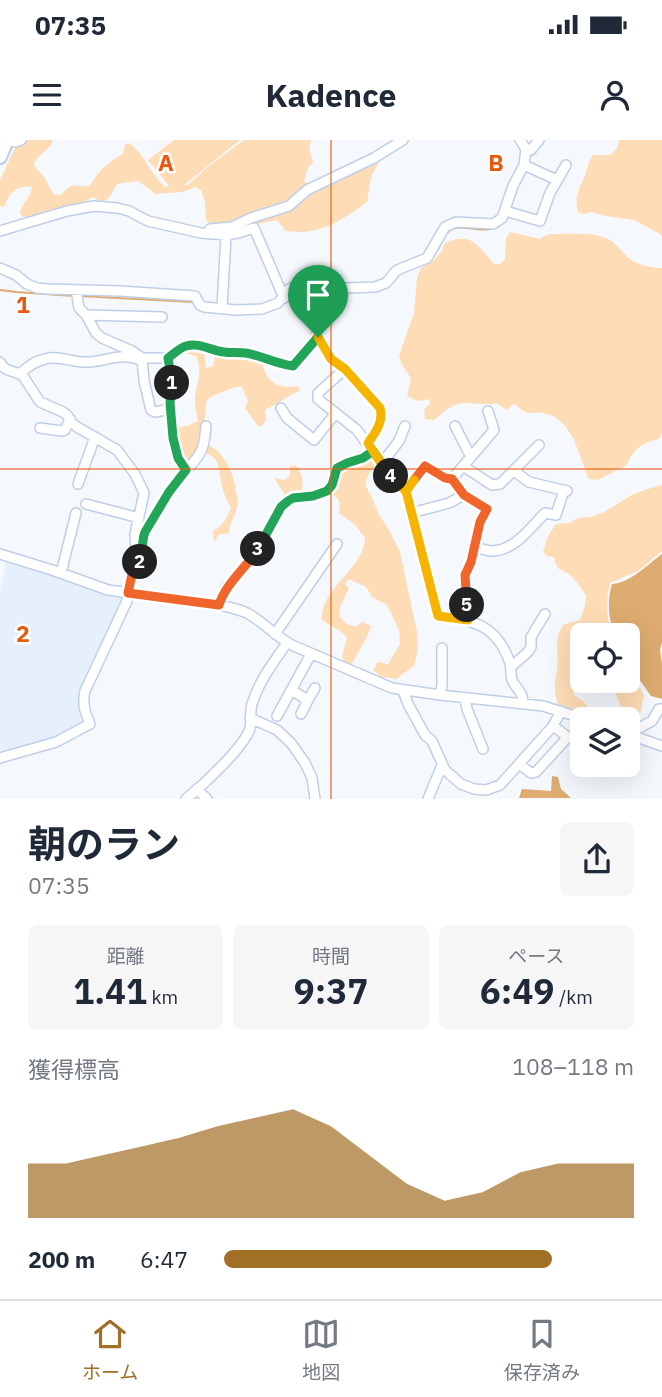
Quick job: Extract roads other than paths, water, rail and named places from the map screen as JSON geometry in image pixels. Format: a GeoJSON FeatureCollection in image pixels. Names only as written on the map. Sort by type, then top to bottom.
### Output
{"type":"FeatureCollection","features":[{"type":"Feature","properties":{"kind":"highway"},"geometry":{"type":"LineString","coordinates":[[0,157],[8,140]]}},
{"type":"Feature","properties":{"kind":"street"},"geometry":{"type":"LineString","coordinates":[[8,140],[21,140]]}},
{"type":"Feature","properties":{"kind":"street"},"geometry":{"type":"LineString","coordinates":[[194,230],[232,227],[289,206],[307,190],[374,158],[403,140]]}},
{"type":"Feature","properties":{"kind":"street"},"geometry":{"type":"LineString","coordinates":[[0,268],[37,288],[195,296],[200,305],[222,309],[262,309],[278,303],[289,289],[313,280],[345,288],[375,287],[386,283],[401,268],[427,258],[449,224],[493,224],[502,218],[513,186],[524,165],[526,149],[520,140]]}},
{"type":"Feature","properties":{"kind":"street"},"geometry":{"type":"LineString","coordinates":[[526,149],[531,150],[539,140]]}},
{"type":"Feature","properties":{"kind":"street"},"geometry":{"type":"LineString","coordinates":[[524,165],[557,180]]}},
{"type":"Feature","properties":{"kind":"street"},"geometry":{"type":"LineString","coordinates":[[505,211],[540,221],[550,193],[566,165]]}},
{"type":"Feature","properties":{"kind":"street"},"geometry":{"type":"LineString","coordinates":[[0,233],[71,214],[85,207],[102,206],[117,208],[148,221],[201,233],[226,235],[254,228],[284,298]]}},
{"type":"Feature","properties":{"kind":"street"},"geometry":{"type":"LineString","coordinates":[[222,309],[226,235]]}},
{"type":"Feature","properties":{"kind":"street"},"geometry":{"type":"LineString","coordinates":[[219,605],[226,587],[255,553],[281,507],[293,498],[327,491],[332,485],[337,468],[363,458],[380,424],[380,408],[345,369],[331,359],[316,331],[317,322],[326,305],[345,288]]}},
{"type":"Feature","properties":{"kind":"street"},"geometry":{"type":"LineString","coordinates":[[76,290],[79,308],[86,314],[96,333],[132,351],[142,360],[151,410],[155,412],[170,409]]}},
{"type":"Feature","properties":{"kind":"street"},"geometry":{"type":"LineString","coordinates":[[86,314],[162,317]]}},
{"type":"Feature","properties":{"kind":"street"},"geometry":{"type":"LineString","coordinates":[[0,362],[8,371],[20,373],[43,359],[71,359],[80,362],[126,357],[142,360],[168,358],[188,345],[197,345],[223,352],[244,353],[269,359],[277,364],[293,366],[318,337]]}},
{"type":"Feature","properties":{"kind":"street"},"geometry":{"type":"LineString","coordinates":[[168,358],[172,375],[170,409],[175,448],[186,470]]}},
{"type":"Feature","properties":{"kind":"street"},"geometry":{"type":"LineString","coordinates":[[345,369],[318,393],[318,399],[348,421],[391,477],[406,491],[438,616],[468,620],[486,628],[497,637],[511,667],[512,679],[523,695],[523,704]]}},
{"type":"Feature","properties":{"kind":"street"},"geometry":{"type":"LineString","coordinates":[[0,758],[56,742],[90,724],[84,710],[85,691],[127,601],[136,552],[135,534],[144,493],[135,474],[117,450],[77,427],[63,412],[40,402],[20,373]]}},
{"type":"Feature","properties":{"kind":"street"},"geometry":{"type":"LineString","coordinates":[[281,408],[287,418],[314,440],[335,414]]}},
{"type":"Feature","properties":{"kind":"street"},"geometry":{"type":"LineString","coordinates":[[452,479],[494,430],[488,411]]}},
{"type":"Feature","properties":{"kind":"street"},"geometry":{"type":"LineString","coordinates":[[40,428],[62,431],[70,419]]}},
{"type":"Feature","properties":{"kind":"street"},"geometry":{"type":"LineString","coordinates":[[134,565],[139,563],[141,558],[145,532],[169,492],[199,456],[204,446],[206,426]]}},
{"type":"Feature","properties":{"kind":"street"},"geometry":{"type":"LineString","coordinates":[[382,463],[399,441],[405,426]]}},
{"type":"Feature","properties":{"kind":"street"},"geometry":{"type":"LineString","coordinates":[[455,426],[471,457]]}},
{"type":"Feature","properties":{"kind":"street"},"geometry":{"type":"LineString","coordinates":[[78,484],[95,437]]}},
{"type":"Feature","properties":{"kind":"street"},"geometry":{"type":"LineString","coordinates":[[463,467],[492,485],[500,485],[539,445]]}},
{"type":"Feature","properties":{"kind":"street"},"geometry":{"type":"LineString","coordinates":[[406,491],[425,466],[445,478],[452,479],[464,495],[487,509],[480,522],[471,562],[465,575],[468,620]]}},
{"type":"Feature","properties":{"kind":"street"},"geometry":{"type":"LineString","coordinates":[[473,547],[490,551],[504,550],[514,544],[545,513],[556,515],[566,491],[529,482],[514,471]]}},
{"type":"Feature","properties":{"kind":"street"},"geometry":{"type":"LineString","coordinates":[[411,513],[449,503],[464,495]]}},
{"type":"Feature","properties":{"kind":"street"},"geometry":{"type":"LineString","coordinates":[[86,503],[139,518]]}},
{"type":"Feature","properties":{"kind":"street"},"geometry":{"type":"LineString","coordinates":[[61,573],[76,513]]}},
{"type":"Feature","properties":{"kind":"street"},"geometry":{"type":"LineString","coordinates":[[275,634],[337,544]]}},
{"type":"Feature","properties":{"kind":"street"},"geometry":{"type":"LineString","coordinates":[[0,554],[98,587],[235,608],[287,643],[379,684],[403,691],[543,706],[570,714]]}},
{"type":"Feature","properties":{"kind":"street"},"geometry":{"type":"LineString","coordinates":[[511,667],[528,652],[531,637],[545,614]]}},
{"type":"Feature","properties":{"kind":"street"},"geometry":{"type":"LineString","coordinates":[[186,799],[236,749],[250,729],[251,706],[259,683],[287,643]]}},
{"type":"Feature","properties":{"kind":"street"},"geometry":{"type":"LineString","coordinates":[[440,695],[442,648]]}},
{"type":"Feature","properties":{"kind":"street"},"geometry":{"type":"LineString","coordinates":[[276,716],[311,654]]}},
{"type":"Feature","properties":{"kind":"street"},"geometry":{"type":"LineString","coordinates":[[301,714],[315,688]]}},
{"type":"Feature","properties":{"kind":"street"},"geometry":{"type":"LineString","coordinates":[[291,690],[308,700]]}},
{"type":"Feature","properties":{"kind":"street"},"geometry":{"type":"LineString","coordinates":[[403,691],[425,734],[432,741],[442,765],[461,784],[479,790],[500,785],[553,726],[561,711]]}},
{"type":"Feature","properties":{"kind":"street"},"geometry":{"type":"LineString","coordinates":[[466,698],[467,709],[483,749]]}},
{"type":"Feature","properties":{"kind":"street"},"geometry":{"type":"LineString","coordinates":[[640,727],[652,721],[659,709],[662,709]]}},
{"type":"Feature","properties":{"kind":"street"},"geometry":{"type":"LineString","coordinates":[[250,718],[277,730],[291,743],[312,778],[315,799]]}},
{"type":"Feature","properties":{"kind":"street"},"geometry":{"type":"LineString","coordinates":[[519,764],[531,773],[536,772],[568,737],[553,726]]}},
{"type":"Feature","properties":{"kind":"street"},"geometry":{"type":"LineString","coordinates":[[640,738],[662,746]]}},
{"type":"Feature","properties":{"kind":"street"},"geometry":{"type":"LineString","coordinates":[[428,799],[442,765]]}},
{"type":"Feature","properties":{"kind":"street"},"geometry":{"type":"LineString","coordinates":[[197,789],[207,799]]}},
{"type":"Feature","properties":{"kind":"street"},"geometry":{"type":"LineString","coordinates":[[472,799],[479,790]]}},
{"type":"Feature","properties":{"kind":"waterway"},"geometry":{"type":"LineString","coordinates":[[433,256],[447,233],[454,228],[483,230],[498,226],[504,221]]}},
{"type":"Feature","properties":{"kind":"waterway"},"geometry":{"type":"LineString","coordinates":[[376,291],[389,285]]}},
{"type":"Feature","properties":{"kind":"waterway"},"geometry":{"type":"LineString","coordinates":[[0,290],[74,296]]}},
{"type":"Feature","properties":{"kind":"waterway"},"geometry":{"type":"LineString","coordinates":[[80,296],[193,302]]}}]}
